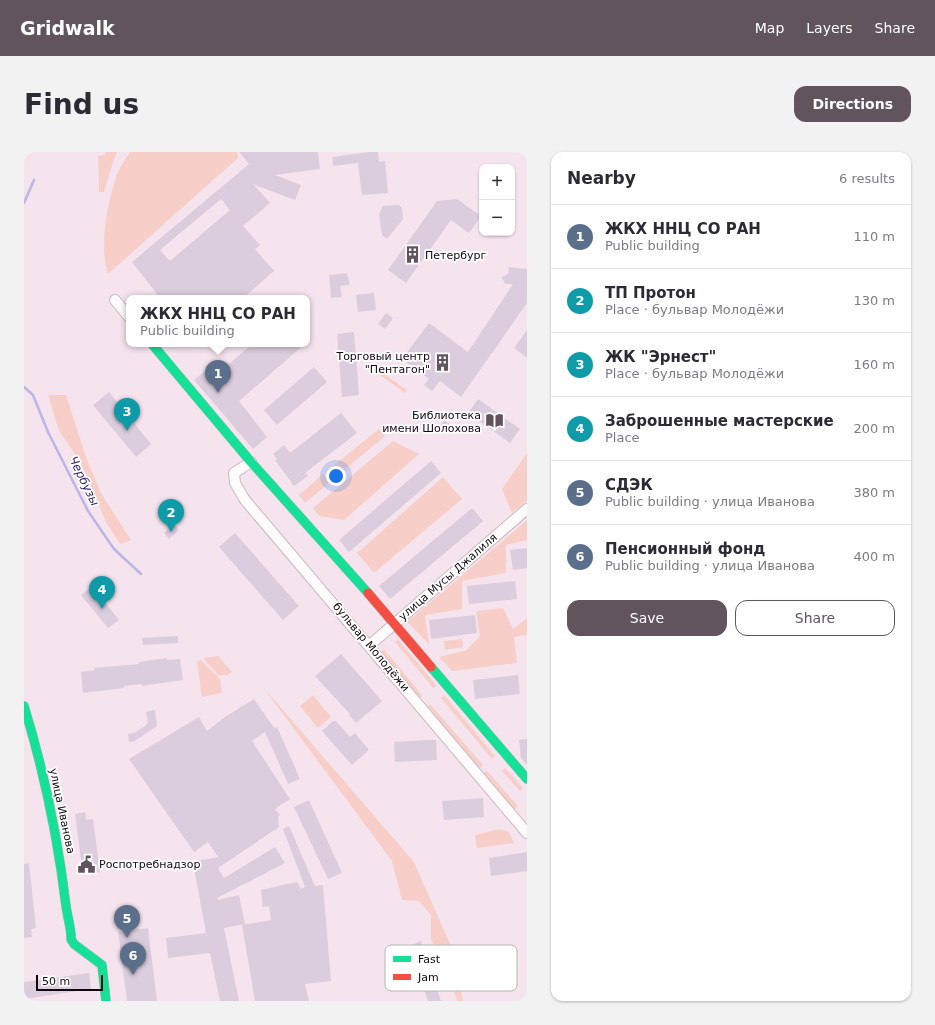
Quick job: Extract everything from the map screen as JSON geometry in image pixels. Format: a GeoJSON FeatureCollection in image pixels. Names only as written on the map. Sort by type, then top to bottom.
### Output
{"type":"FeatureCollection","features":[{"type":"Feature","properties":{"kind":"street"},"geometry":{"type":"LineString","coordinates":[[115,300],[126,313]]}},
{"type":"Feature","properties":{"kind":"street"},"geometry":{"type":"LineString","coordinates":[[154,347],[250,462],[394,623],[527,779]]}},
{"type":"Feature","properties":{"kind":"street","name":"бульвар Молодёжи"},"geometry":{"type":"LineString","coordinates":[[250,462],[234,473],[235,483],[245,500],[527,832]]}},
{"type":"Feature","properties":{"kind":"street","name":"улица Мусы Джалиля"},"geometry":{"type":"LineString","coordinates":[[370,646],[394,623],[527,509]]}},
{"type":"Feature","properties":{"kind":"street","name":"улица Иванова"},"geometry":{"type":"LineString","coordinates":[[24,706],[33,735],[49,802],[63,880],[71,939],[74,944],[102,965],[106,1001]]}},
{"type":"Feature","properties":{"kind":"shaded area"},"geometry":{"type":"Polygon","coordinates":[[[105,152],[117,152],[104,192],[99,192],[98,156],[105,155],[105,152]]]}},
{"type":"Feature","properties":{"kind":"shaded area"},"geometry":{"type":"Polygon","coordinates":[[[130,152],[237,152],[238,158],[108,274],[104,252],[107,212],[117,174],[130,152]]]}},
{"type":"Feature","properties":{"kind":"shaded area"},"geometry":{"type":"Polygon","coordinates":[[[375,368],[407,390],[405,393],[373,370],[375,368]]]}},
{"type":"Feature","properties":{"kind":"shaded area"},"geometry":{"type":"Polygon","coordinates":[[[48,395],[66,395],[86,457],[101,493],[131,540],[120,544],[107,524],[80,461],[59,431],[48,395]]]}},
{"type":"Feature","properties":{"kind":"shaded area"},"geometry":{"type":"Polygon","coordinates":[[[379,429],[385,436],[338,475],[332,467],[379,429]]]}},
{"type":"Feature","properties":{"kind":"shaded area"},"geometry":{"type":"Polygon","coordinates":[[[393,441],[419,454],[344,520],[319,516],[313,508],[393,441]]]}},
{"type":"Feature","properties":{"kind":"shaded area"},"geometry":{"type":"Polygon","coordinates":[[[527,453],[527,501],[512,513],[502,489],[527,453]]]}},
{"type":"Feature","properties":{"kind":"shaded area"},"geometry":{"type":"Polygon","coordinates":[[[323,474],[330,482],[305,503],[299,495],[323,474]]]}},
{"type":"Feature","properties":{"kind":"shaded area"},"geometry":{"type":"Polygon","coordinates":[[[443,477],[462,499],[374,573],[357,553],[443,477]]]}},
{"type":"Feature","properties":{"kind":"shaded area"},"geometry":{"type":"Polygon","coordinates":[[[527,520],[527,540],[506,545],[506,573],[462,581],[462,609],[425,615],[429,644],[407,622],[527,520]]]}},
{"type":"Feature","properties":{"kind":"shaded area"},"geometry":{"type":"Polygon","coordinates":[[[503,608],[513,629],[527,618],[527,635],[514,637],[517,663],[452,671],[439,657],[467,650],[480,636],[476,611],[503,608]]]}},
{"type":"Feature","properties":{"kind":"shaded area"},"geometry":{"type":"Polygon","coordinates":[[[398,639],[436,685],[433,688],[395,642],[398,639]]]}},
{"type":"Feature","properties":{"kind":"shaded area"},"geometry":{"type":"Polygon","coordinates":[[[462,639],[463,647],[445,650],[444,641],[462,639]]]}},
{"type":"Feature","properties":{"kind":"shaded area"},"geometry":{"type":"Polygon","coordinates":[[[384,649],[422,695],[420,698],[381,653],[384,649]]]}},
{"type":"Feature","properties":{"kind":"shaded area"},"geometry":{"type":"Polygon","coordinates":[[[218,656],[232,672],[227,675],[218,675],[203,658],[218,656]]]}},
{"type":"Feature","properties":{"kind":"shaded area"},"geometry":{"type":"Polygon","coordinates":[[[201,660],[220,679],[222,693],[202,697],[197,661],[201,660]]]}},
{"type":"Feature","properties":{"kind":"shaded area"},"geometry":{"type":"Polygon","coordinates":[[[263,687],[414,862],[450,945],[434,945],[431,939],[431,915],[419,901],[402,900],[392,861],[263,687]]]}},
{"type":"Feature","properties":{"kind":"shaded area"},"geometry":{"type":"Polygon","coordinates":[[[313,695],[331,717],[318,728],[300,706],[313,695]]]}},
{"type":"Feature","properties":{"kind":"shaded area"},"geometry":{"type":"Polygon","coordinates":[[[444,695],[495,756],[492,759],[441,698],[444,695]]]}},
{"type":"Feature","properties":{"kind":"shaded area"},"geometry":{"type":"Polygon","coordinates":[[[430,704],[483,765],[479,769],[428,706],[430,704]]]}},
{"type":"Feature","properties":{"kind":"shaded area"},"geometry":{"type":"Polygon","coordinates":[[[505,768],[523,788],[520,791],[502,771],[505,768]]]}},
{"type":"Feature","properties":{"kind":"shaded area"},"geometry":{"type":"Polygon","coordinates":[[[487,771],[518,806],[513,811],[483,773],[487,771]]]}},
{"type":"Feature","properties":{"kind":"shaded area"},"geometry":{"type":"Polygon","coordinates":[[[499,829],[509,832],[514,843],[477,848],[475,835],[499,829]]]}},
{"type":"Feature","properties":{"kind":"shaded area"},"geometry":{"type":"Polygon","coordinates":[[[454,991],[461,991],[463,1001],[457,1001],[454,991]]]}},
{"type":"Feature","properties":{"kind":"building"},"geometry":{"type":"Polygon","coordinates":[[[239,152],[318,152],[320,169],[275,175],[301,185],[295,200],[253,184],[270,203],[243,226],[260,245],[255,249],[274,271],[246,295],[158,295],[132,262],[249,164],[239,152]],[[221,199],[160,250],[170,261],[230,210],[221,199]]]}},
{"type":"Feature","properties":{"kind":"building"},"geometry":{"type":"Polygon","coordinates":[[[378,152],[379,162],[385,161],[388,193],[362,195],[358,163],[333,166],[332,157],[378,152]]]}},
{"type":"Feature","properties":{"kind":"building","name":"Петербург"},"geometry":{"type":"Polygon","coordinates":[[[457,199],[479,215],[479,219],[469,233],[451,220],[406,283],[388,270],[437,201],[457,199]]]}},
{"type":"Feature","properties":{"kind":"building"},"geometry":{"type":"Polygon","coordinates":[[[399,205],[402,208],[403,219],[387,239],[382,235],[379,214],[383,206],[399,205]]]}},
{"type":"Feature","properties":{"kind":"building"},"geometry":{"type":"Polygon","coordinates":[[[509,267],[527,269],[527,303],[461,397],[440,381],[432,391],[424,385],[429,379],[402,359],[429,323],[468,352],[513,284],[505,284],[502,277],[508,274],[509,267]]]}},
{"type":"Feature","properties":{"kind":"building"},"geometry":{"type":"Polygon","coordinates":[[[347,273],[350,285],[340,286],[342,297],[331,298],[329,275],[347,273]]]}},
{"type":"Feature","properties":{"kind":"building"},"geometry":{"type":"Polygon","coordinates":[[[374,293],[376,310],[358,312],[356,295],[374,293]]]}},
{"type":"Feature","properties":{"kind":"building"},"geometry":{"type":"Polygon","coordinates":[[[386,313],[393,318],[385,329],[378,324],[386,313]]]}},
{"type":"Feature","properties":{"kind":"building"},"geometry":{"type":"Polygon","coordinates":[[[527,330],[527,358],[514,348],[527,330]]]}},
{"type":"Feature","properties":{"kind":"building"},"geometry":{"type":"Polygon","coordinates":[[[354,332],[359,395],[342,397],[337,334],[354,332]]]}},
{"type":"Feature","properties":{"kind":"building"},"geometry":{"type":"Polygon","coordinates":[[[249,347],[302,347],[239,401],[267,437],[253,449],[194,380],[205,371],[212,379],[249,347]]]}},
{"type":"Feature","properties":{"kind":"building"},"geometry":{"type":"Polygon","coordinates":[[[314,367],[327,382],[277,425],[264,410],[314,367]]]}},
{"type":"Feature","properties":{"kind":"building"},"geometry":{"type":"Polygon","coordinates":[[[109,392],[151,444],[136,457],[93,405],[109,392]]]}},
{"type":"Feature","properties":{"kind":"building","name":"Библиотека имени Шолохова"},"geometry":{"type":"Polygon","coordinates":[[[478,399],[520,429],[510,443],[468,413],[478,399]]]}},
{"type":"Feature","properties":{"kind":"building"},"geometry":{"type":"Polygon","coordinates":[[[341,413],[357,433],[305,473],[308,476],[294,486],[275,460],[277,459],[273,454],[284,445],[290,453],[341,413]]]}},
{"type":"Feature","properties":{"kind":"building"},"geometry":{"type":"Polygon","coordinates":[[[444,420],[452,426],[447,433],[439,427],[444,420]]]}},
{"type":"Feature","properties":{"kind":"building"},"geometry":{"type":"Polygon","coordinates":[[[431,461],[441,473],[349,552],[339,540],[431,461]]]}},
{"type":"Feature","properties":{"kind":"building"},"geometry":{"type":"Polygon","coordinates":[[[472,508],[483,521],[390,599],[379,586],[472,508]]]}},
{"type":"Feature","properties":{"kind":"building"},"geometry":{"type":"Polygon","coordinates":[[[174,524],[179,530],[169,539],[164,533],[174,524]]]}},
{"type":"Feature","properties":{"kind":"building"},"geometry":{"type":"Polygon","coordinates":[[[235,533],[299,606],[283,620],[219,547],[235,533]]]}},
{"type":"Feature","properties":{"kind":"building"},"geometry":{"type":"Polygon","coordinates":[[[527,548],[527,568],[513,570],[510,550],[527,548]]]}},
{"type":"Feature","properties":{"kind":"building"},"geometry":{"type":"Polygon","coordinates":[[[515,581],[517,599],[469,604],[467,586],[515,581]]]}},
{"type":"Feature","properties":{"kind":"building"},"geometry":{"type":"Polygon","coordinates":[[[92,586],[119,620],[108,628],[81,595],[92,586]]]}},
{"type":"Feature","properties":{"kind":"building"},"geometry":{"type":"Polygon","coordinates":[[[475,615],[477,633],[431,639],[429,620],[475,615]]]}},
{"type":"Feature","properties":{"kind":"building"},"geometry":{"type":"Polygon","coordinates":[[[178,636],[178,643],[143,645],[142,638],[178,636]]]}},
{"type":"Feature","properties":{"kind":"building"},"geometry":{"type":"Polygon","coordinates":[[[341,654],[382,701],[356,723],[349,715],[350,714],[315,676],[341,654]]]}},
{"type":"Feature","properties":{"kind":"building"},"geometry":{"type":"Polygon","coordinates":[[[167,658],[167,660],[180,659],[183,680],[142,686],[142,684],[124,686],[124,688],[83,693],[81,672],[95,670],[94,668],[139,664],[139,662],[167,658]]]}},
{"type":"Feature","properties":{"kind":"building"},"geometry":{"type":"Polygon","coordinates":[[[518,675],[520,694],[475,699],[473,680],[518,675]]]}},
{"type":"Feature","properties":{"kind":"building"},"geometry":{"type":"Polygon","coordinates":[[[254,699],[274,728],[277,727],[300,779],[288,784],[265,732],[252,741],[290,799],[275,809],[280,815],[278,817],[279,827],[218,868],[224,878],[275,847],[285,863],[217,898],[217,900],[239,895],[245,924],[224,928],[239,1001],[220,1001],[210,953],[168,958],[166,938],[206,933],[193,862],[218,857],[208,842],[194,852],[129,759],[199,717],[207,731],[225,717],[254,699]]]}},
{"type":"Feature","properties":{"kind":"building"},"geometry":{"type":"Polygon","coordinates":[[[155,710],[157,726],[135,741],[129,742],[128,734],[134,733],[145,726],[148,722],[146,712],[155,710]]]}},
{"type":"Feature","properties":{"kind":"building"},"geometry":{"type":"Polygon","coordinates":[[[333,721],[336,721],[350,737],[355,733],[369,750],[352,765],[322,731],[333,721]]]}},
{"type":"Feature","properties":{"kind":"building"},"geometry":{"type":"Polygon","coordinates":[[[527,739],[527,765],[521,758],[519,740],[527,739]]]}},
{"type":"Feature","properties":{"kind":"building"},"geometry":{"type":"Polygon","coordinates":[[[436,740],[437,760],[395,762],[394,742],[436,740]]]}},
{"type":"Feature","properties":{"kind":"building"},"geometry":{"type":"Polygon","coordinates":[[[483,798],[484,817],[444,820],[442,801],[483,798]]]}},
{"type":"Feature","properties":{"kind":"building"},"geometry":{"type":"Polygon","coordinates":[[[309,800],[342,873],[328,879],[294,807],[309,800]]]}},
{"type":"Feature","properties":{"kind":"building"},"geometry":{"type":"Polygon","coordinates":[[[85,812],[86,820],[93,819],[100,872],[83,875],[75,814],[85,812]]]}},
{"type":"Feature","properties":{"kind":"building"},"geometry":{"type":"Polygon","coordinates":[[[289,826],[315,886],[323,885],[331,981],[305,984],[309,1001],[255,1001],[242,925],[271,920],[269,906],[263,907],[261,890],[297,882],[301,889],[305,887],[283,829],[289,826]]]}},
{"type":"Feature","properties":{"kind":"building"},"geometry":{"type":"Polygon","coordinates":[[[527,852],[527,871],[491,876],[489,858],[527,852]]]}},
{"type":"Feature","properties":{"kind":"building"},"geometry":{"type":"Polygon","coordinates":[[[29,863],[36,928],[31,929],[32,937],[24,938],[24,864],[29,863]]]}},
{"type":"Feature","properties":{"kind":"building"},"geometry":{"type":"Polygon","coordinates":[[[148,928],[157,1001],[127,1001],[118,932],[148,928]]]}},
{"type":"Feature","properties":{"kind":"building"},"geometry":{"type":"Polygon","coordinates":[[[421,941],[422,945],[411,945],[421,941]]]}},
{"type":"Feature","properties":{"kind":"building"},"geometry":{"type":"Polygon","coordinates":[[[89,973],[91,989],[24,999],[24,982],[89,973]]]}},
{"type":"Feature","properties":{"kind":"building"},"geometry":{"type":"Polygon","coordinates":[[[425,991],[438,991],[441,1001],[428,1001],[425,991]]]}},
{"type":"Feature","properties":{"kind":"waterway","name":"Чербузы"},"geometry":{"type":"LineString","coordinates":[[24,203],[34,180]]}},
{"type":"Feature","properties":{"kind":"waterway","name":"Чербузы"},"geometry":{"type":"LineString","coordinates":[[24,387],[33,395],[48,432],[88,511],[114,549],[141,574]]}},
{"type":"Feature","properties":{"kind":"traffic: fast"},"geometry":{"type":"LineString","coordinates":[[155,347],[251,462],[368,593]]}},
{"type":"Feature","properties":{"kind":"traffic: fast"},"geometry":{"type":"LineString","coordinates":[[431,667],[527,779]]}},
{"type":"Feature","properties":{"kind":"traffic: fast"},"geometry":{"type":"LineString","coordinates":[[24,706],[50,805],[71,939],[74,944],[102,965],[106,1001]]}},
{"type":"Feature","properties":{"kind":"traffic: jam"},"geometry":{"type":"LineString","coordinates":[[368,593],[431,667]]}},
{"type":"Feature","properties":{"kind":"place","name":"Петербург"},"geometry":{"type":"Point","coordinates":[412,255]}},
{"type":"Feature","properties":{"kind":"place","name":"Торговый центр \"Пентагон\""},"geometry":{"type":"Point","coordinates":[443,362]}},
{"type":"Feature","properties":{"kind":"place","name":"ЖКХ ННЦ СО РАН"},"geometry":{"type":"Point","coordinates":[218,393]}},
{"type":"Feature","properties":{"kind":"place","name":"Библиотека имени Шолохова"},"geometry":{"type":"Point","coordinates":[494,421]}},
{"type":"Feature","properties":{"kind":"place","name":"ЖК \"Эрнест\""},"geometry":{"type":"Point","coordinates":[127,431]}},
{"type":"Feature","properties":{"kind":"place","name":"ТП Протон"},"geometry":{"type":"Point","coordinates":[171,532]}},
{"type":"Feature","properties":{"kind":"place","name":"Заброшенные мастерские"},"geometry":{"type":"Point","coordinates":[102,609]}},
{"type":"Feature","properties":{"kind":"place","name":"Роспотребнадзор"},"geometry":{"type":"Point","coordinates":[86,864]}},
{"type":"Feature","properties":{"kind":"place","name":"СДЭК"},"geometry":{"type":"Point","coordinates":[127,938]}},
{"type":"Feature","properties":{"kind":"place","name":"Пенсионный фонд"},"geometry":{"type":"Point","coordinates":[133,975]}}]}
